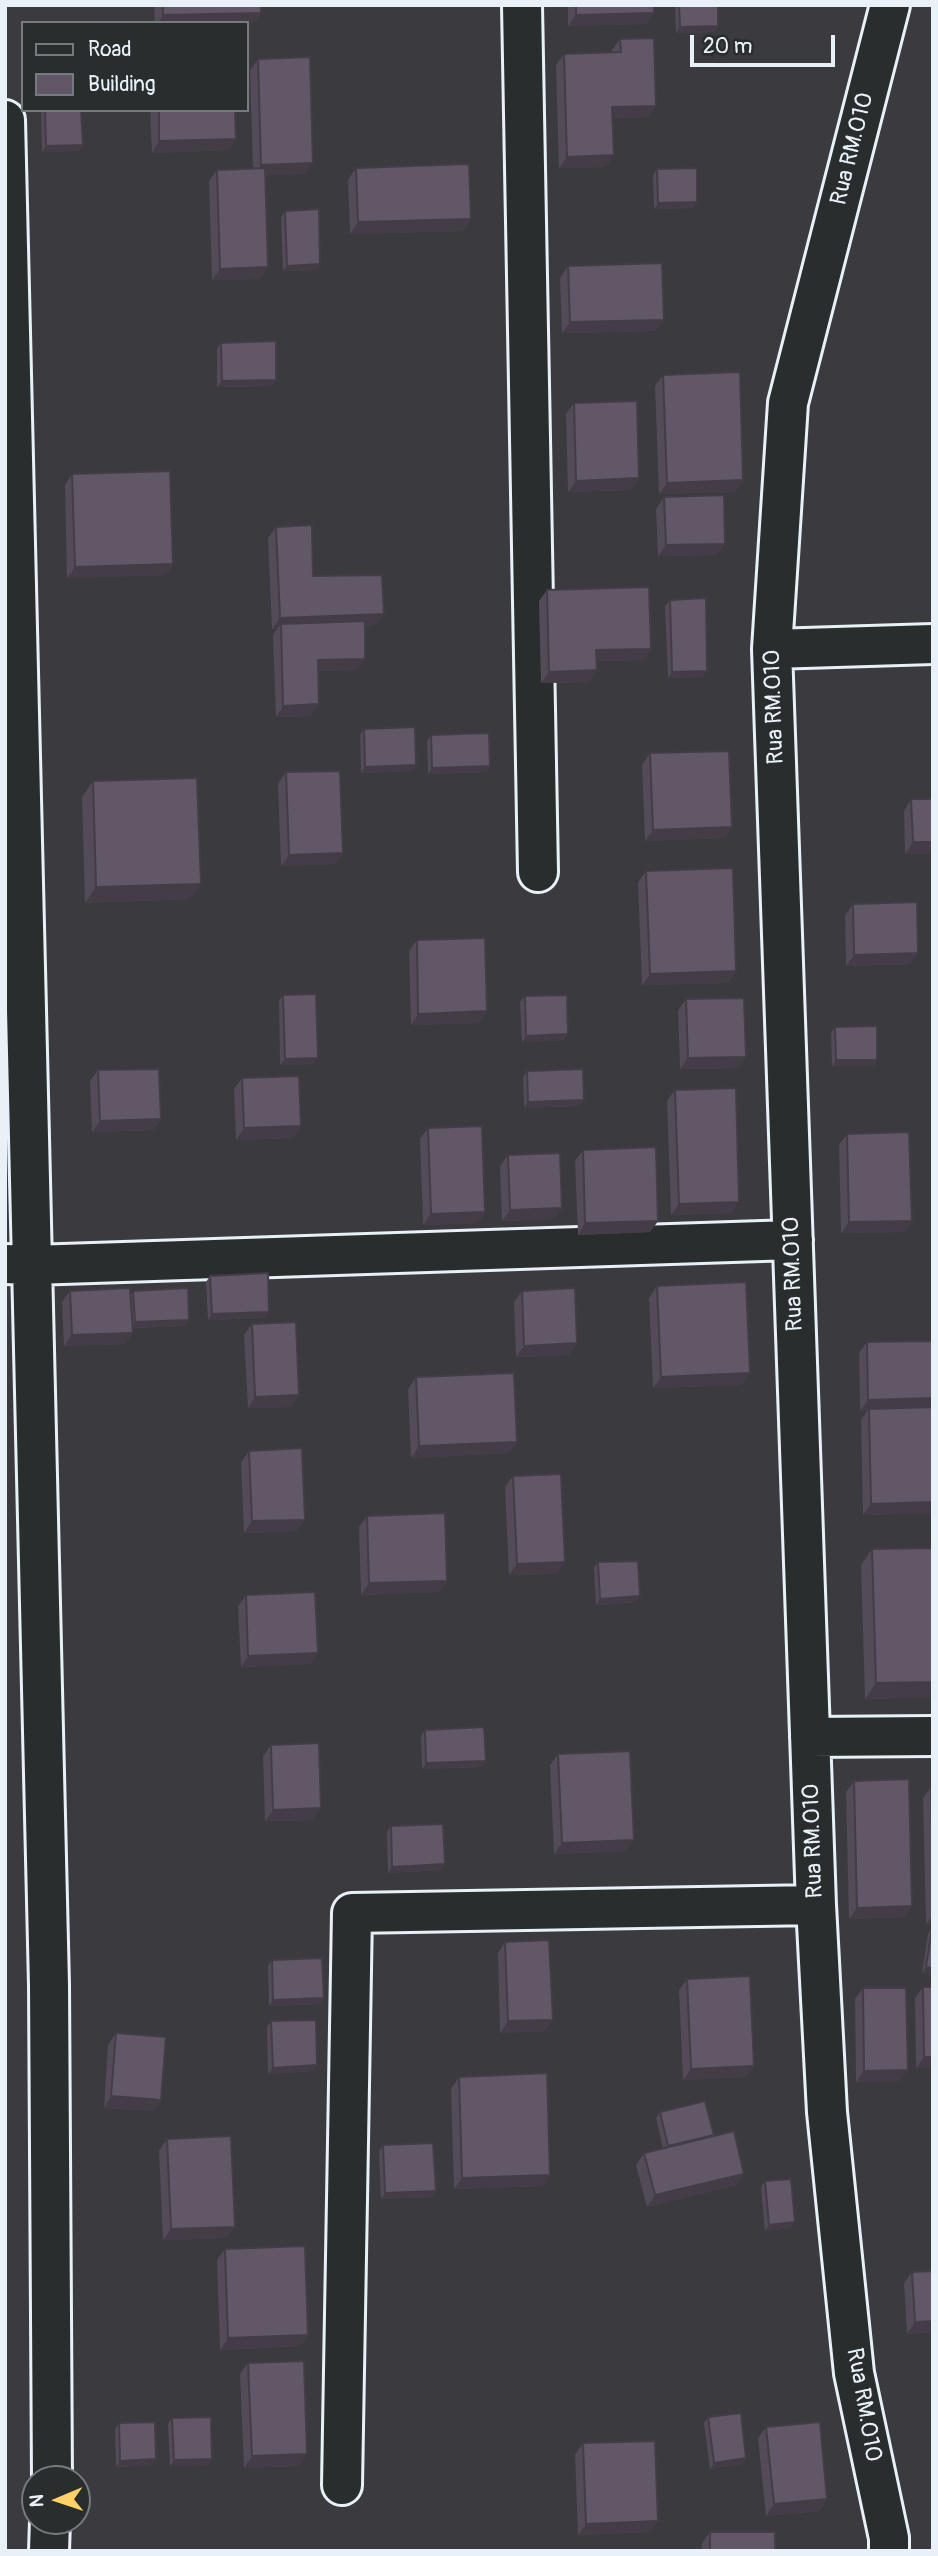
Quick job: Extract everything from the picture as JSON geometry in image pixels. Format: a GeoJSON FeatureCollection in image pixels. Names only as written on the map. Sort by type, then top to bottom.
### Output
{"type":"FeatureCollection","features":[{"type":"Feature","properties":{"kind":"street"},"geometry":{"type":"LineString","coordinates":[[522,5],[538,872]]}},
{"type":"Feature","properties":{"kind":"street","name":"Rua RM.010"},"geometry":{"type":"LineString","coordinates":[[889,2551],[889,2538],[854,2373],[827,2112],[816,1905],[772,649],[788,403],[890,5]]}},
{"type":"Feature","properties":{"kind":"street"},"geometry":{"type":"LineString","coordinates":[[5,120],[19,1264],[48,1972],[52,2465]]}},
{"type":"Feature","properties":{"kind":"street"},"geometry":{"type":"LineString","coordinates":[[772,649],[933,644]]}},
{"type":"Feature","properties":{"kind":"street"},"geometry":{"type":"LineString","coordinates":[[19,1264],[793,1240]]}},
{"type":"Feature","properties":{"kind":"street"},"geometry":{"type":"LineString","coordinates":[[810,1737],[933,1736]]}},
{"type":"Feature","properties":{"kind":"street"},"geometry":{"type":"LineString","coordinates":[[342,2485],[352,1913],[816,1905]]}},
{"type":"Feature","properties":{"kind":"building"},"geometry":{"type":"Polygon","coordinates":[[[163,5],[261,5],[261,13],[163,15],[163,5]]]}},
{"type":"Feature","properties":{"kind":"building"},"geometry":{"type":"Polygon","coordinates":[[[576,5],[654,5],[654,13],[576,15],[576,5]]]}},
{"type":"Feature","properties":{"kind":"building"},"geometry":{"type":"Polygon","coordinates":[[[679,5],[718,5],[718,26],[680,27],[679,5]]]}},
{"type":"Feature","properties":{"kind":"building"},"geometry":{"type":"Polygon","coordinates":[[[654,38],[656,106],[612,107],[614,155],[567,157],[564,54],[621,52],[620,39],[654,38]]]}},
{"type":"Feature","properties":{"kind":"building"},"geometry":{"type":"Polygon","coordinates":[[[310,57],[313,163],[261,165],[258,59],[310,57]]]}},
{"type":"Feature","properties":{"kind":"building"},"geometry":{"type":"Polygon","coordinates":[[[45,112],[81,112],[83,145],[46,146],[45,112]]]}},
{"type":"Feature","properties":{"kind":"building"},"geometry":{"type":"Polygon","coordinates":[[[159,112],[235,112],[236,139],[159,141],[159,112]]]}},
{"type":"Feature","properties":{"kind":"building"},"geometry":{"type":"Polygon","coordinates":[[[469,164],[471,219],[358,222],[356,168],[469,164]]]}},
{"type":"Feature","properties":{"kind":"building"},"geometry":{"type":"Polygon","coordinates":[[[265,168],[268,267],[220,269],[217,170],[265,168]]]}},
{"type":"Feature","properties":{"kind":"building"},"geometry":{"type":"Polygon","coordinates":[[[697,168],[697,202],[658,203],[657,169],[697,168]]]}},
{"type":"Feature","properties":{"kind":"building"},"geometry":{"type":"Polygon","coordinates":[[[319,209],[320,264],[287,266],[285,211],[319,209]]]}},
{"type":"Feature","properties":{"kind":"building"},"geometry":{"type":"Polygon","coordinates":[[[662,263],[664,320],[570,322],[568,266],[662,263]]]}},
{"type":"Feature","properties":{"kind":"building"},"geometry":{"type":"Polygon","coordinates":[[[276,341],[276,380],[222,381],[221,343],[276,341]]]}},
{"type":"Feature","properties":{"kind":"building"},"geometry":{"type":"Polygon","coordinates":[[[740,372],[743,480],[667,483],[663,375],[740,372]]]}},
{"type":"Feature","properties":{"kind":"building"},"geometry":{"type":"Polygon","coordinates":[[[637,401],[639,478],[576,481],[574,403],[637,401]]]}},
{"type":"Feature","properties":{"kind":"building"},"geometry":{"type":"Polygon","coordinates":[[[170,471],[173,564],[75,567],[72,474],[170,471]]]}},
{"type":"Feature","properties":{"kind":"building"},"geometry":{"type":"Polygon","coordinates":[[[724,495],[725,544],[666,545],[664,497],[724,495]]]}},
{"type":"Feature","properties":{"kind":"building"},"geometry":{"type":"Polygon","coordinates":[[[312,525],[313,576],[382,575],[384,614],[280,618],[276,527],[312,525]]]}},
{"type":"Feature","properties":{"kind":"building"},"geometry":{"type":"Polygon","coordinates":[[[649,587],[651,649],[596,650],[597,670],[549,672],[547,590],[649,587]]]}},
{"type":"Feature","properties":{"kind":"building"},"geometry":{"type":"Polygon","coordinates":[[[706,598],[707,671],[672,672],[670,600],[706,598]]]}},
{"type":"Feature","properties":{"kind":"building"},"geometry":{"type":"Polygon","coordinates":[[[365,621],[365,659],[318,660],[319,704],[283,706],[281,624],[365,621]]]}},
{"type":"Feature","properties":{"kind":"building"},"geometry":{"type":"Polygon","coordinates":[[[415,727],[416,765],[365,767],[364,729],[415,727]]]}},
{"type":"Feature","properties":{"kind":"building"},"geometry":{"type":"Polygon","coordinates":[[[489,733],[490,766],[432,768],[431,735],[489,733]]]}},
{"type":"Feature","properties":{"kind":"building"},"geometry":{"type":"Polygon","coordinates":[[[729,751],[732,827],[653,830],[650,753],[729,751]]]}},
{"type":"Feature","properties":{"kind":"building"},"geometry":{"type":"Polygon","coordinates":[[[340,771],[343,853],[289,855],[286,772],[340,771]]]}},
{"type":"Feature","properties":{"kind":"building"},"geometry":{"type":"Polygon","coordinates":[[[197,778],[201,884],[96,887],[93,781],[197,778]]]}},
{"type":"Feature","properties":{"kind":"building"},"geometry":{"type":"Polygon","coordinates":[[[911,799],[933,799],[933,842],[913,842],[911,799]]]}},
{"type":"Feature","properties":{"kind":"building"},"geometry":{"type":"Polygon","coordinates":[[[733,868],[736,971],[650,974],[646,871],[733,868]]]}},
{"type":"Feature","properties":{"kind":"building"},"geometry":{"type":"Polygon","coordinates":[[[917,902],[918,953],[854,955],[853,904],[917,902]]]}},
{"type":"Feature","properties":{"kind":"building"},"geometry":{"type":"Polygon","coordinates":[[[485,938],[487,1011],[418,1014],[417,940],[485,938]]]}},
{"type":"Feature","properties":{"kind":"building"},"geometry":{"type":"Polygon","coordinates":[[[316,994],[318,1058],[285,1059],[283,995],[316,994]]]}},
{"type":"Feature","properties":{"kind":"building"},"geometry":{"type":"Polygon","coordinates":[[[567,995],[568,1034],[526,1036],[525,996],[567,995]]]}},
{"type":"Feature","properties":{"kind":"building"},"geometry":{"type":"Polygon","coordinates":[[[744,998],[746,1057],[688,1058],[686,999],[744,998]]]}},
{"type":"Feature","properties":{"kind":"building"},"geometry":{"type":"Polygon","coordinates":[[[877,1026],[877,1060],[836,1060],[835,1027],[877,1026]]]}},
{"type":"Feature","properties":{"kind":"building"},"geometry":{"type":"Polygon","coordinates":[[[159,1069],[161,1119],[100,1121],[98,1070],[159,1069]]]}},
{"type":"Feature","properties":{"kind":"building"},"geometry":{"type":"Polygon","coordinates":[[[583,1069],[584,1100],[528,1102],[527,1071],[583,1069]]]}},
{"type":"Feature","properties":{"kind":"building"},"geometry":{"type":"Polygon","coordinates":[[[299,1076],[301,1126],[244,1128],[242,1078],[299,1076]]]}},
{"type":"Feature","properties":{"kind":"building"},"geometry":{"type":"Polygon","coordinates":[[[736,1088],[739,1202],[679,1204],[675,1090],[736,1088]]]}},
{"type":"Feature","properties":{"kind":"building"},"geometry":{"type":"Polygon","coordinates":[[[482,1126],[485,1212],[431,1214],[428,1128],[482,1126]]]}},
{"type":"Feature","properties":{"kind":"building"},"geometry":{"type":"Polygon","coordinates":[[[909,1132],[912,1221],[849,1222],[847,1134],[909,1132]]]}},
{"type":"Feature","properties":{"kind":"building"},"geometry":{"type":"Polygon","coordinates":[[[656,1147],[658,1221],[585,1223],[583,1150],[656,1147]]]}},
{"type":"Feature","properties":{"kind":"building"},"geometry":{"type":"Polygon","coordinates":[[[560,1153],[562,1208],[510,1210],[508,1155],[560,1153]]]}},
{"type":"Feature","properties":{"kind":"building"},"geometry":{"type":"Polygon","coordinates":[[[268,1273],[269,1312],[212,1314],[210,1276],[268,1273]]]}},
{"type":"Feature","properties":{"kind":"building"},"geometry":{"type":"Polygon","coordinates":[[[746,1282],[750,1373],[661,1377],[657,1286],[746,1282]]]}},
{"type":"Feature","properties":{"kind":"building"},"geometry":{"type":"Polygon","coordinates":[[[130,1288],[133,1333],[72,1335],[70,1291],[130,1288]]]}},
{"type":"Feature","properties":{"kind":"building"},"geometry":{"type":"Polygon","coordinates":[[[188,1288],[189,1320],[135,1322],[133,1291],[188,1288]]]}},
{"type":"Feature","properties":{"kind":"building"},"geometry":{"type":"Polygon","coordinates":[[[575,1288],[577,1343],[524,1346],[522,1291],[575,1288]]]}},
{"type":"Feature","properties":{"kind":"building"},"geometry":{"type":"Polygon","coordinates":[[[296,1322],[299,1395],[255,1397],[252,1324],[296,1322]]]}},
{"type":"Feature","properties":{"kind":"building"},"geometry":{"type":"Polygon","coordinates":[[[933,1341],[933,1398],[868,1400],[867,1342],[933,1341]]]}},
{"type":"Feature","properties":{"kind":"building"},"geometry":{"type":"Polygon","coordinates":[[[514,1373],[517,1442],[419,1446],[416,1377],[514,1373]]]}},
{"type":"Feature","properties":{"kind":"building"},"geometry":{"type":"Polygon","coordinates":[[[933,1407],[933,1502],[871,1504],[869,1409],[933,1407]]]}},
{"type":"Feature","properties":{"kind":"building"},"geometry":{"type":"Polygon","coordinates":[[[302,1448],[305,1520],[252,1521],[249,1451],[302,1448]]]}},
{"type":"Feature","properties":{"kind":"building"},"geometry":{"type":"Polygon","coordinates":[[[561,1474],[565,1562],[517,1564],[513,1476],[561,1474]]]}},
{"type":"Feature","properties":{"kind":"building"},"geometry":{"type":"Polygon","coordinates":[[[445,1513],[447,1581],[369,1583],[367,1516],[445,1513]]]}},
{"type":"Feature","properties":{"kind":"building"},"geometry":{"type":"Polygon","coordinates":[[[933,1548],[933,1682],[876,1683],[872,1549],[933,1548]]]}},
{"type":"Feature","properties":{"kind":"building"},"geometry":{"type":"Polygon","coordinates":[[[638,1561],[640,1596],[600,1599],[598,1562],[638,1561]]]}},
{"type":"Feature","properties":{"kind":"building"},"geometry":{"type":"Polygon","coordinates":[[[315,1592],[318,1653],[248,1656],[246,1595],[315,1592]]]}},
{"type":"Feature","properties":{"kind":"building"},"geometry":{"type":"Polygon","coordinates":[[[484,1727],[486,1761],[426,1763],[425,1730],[484,1727]]]}},
{"type":"Feature","properties":{"kind":"building"},"geometry":{"type":"Polygon","coordinates":[[[319,1743],[321,1808],[273,1810],[271,1745],[319,1743]]]}},
{"type":"Feature","properties":{"kind":"building"},"geometry":{"type":"Polygon","coordinates":[[[630,1751],[634,1840],[562,1843],[558,1754],[630,1751]]]}},
{"type":"Feature","properties":{"kind":"building"},"geometry":{"type":"Polygon","coordinates":[[[909,1779],[912,1906],[857,1908],[854,1781],[909,1779]]]}},
{"type":"Feature","properties":{"kind":"building"},"geometry":{"type":"Polygon","coordinates":[[[931,1787],[933,1787],[933,1860],[931,1787]]]}},
{"type":"Feature","properties":{"kind":"building"},"geometry":{"type":"Polygon","coordinates":[[[443,1824],[445,1864],[392,1867],[391,1826],[443,1824]]]}},
{"type":"Feature","properties":{"kind":"building"},"geometry":{"type":"Polygon","coordinates":[[[933,1928],[933,1968],[926,1967],[933,1928]]]}},
{"type":"Feature","properties":{"kind":"building"},"geometry":{"type":"Polygon","coordinates":[[[549,1940],[553,2020],[508,2021],[505,1942],[549,1940]]]}},
{"type":"Feature","properties":{"kind":"building"},"geometry":{"type":"Polygon","coordinates":[[[322,1958],[324,1998],[273,2000],[272,1960],[322,1958]]]}},
{"type":"Feature","properties":{"kind":"building"},"geometry":{"type":"Polygon","coordinates":[[[750,1976],[754,2066],[691,2069],[687,1979],[750,1976]]]}},
{"type":"Feature","properties":{"kind":"building"},"geometry":{"type":"Polygon","coordinates":[[[923,1987],[933,1987],[933,2057],[924,2057],[923,1987]]]}},
{"type":"Feature","properties":{"kind":"building"},"geometry":{"type":"Polygon","coordinates":[[[863,1988],[906,1988],[908,2070],[864,2071],[863,1988]]]}},
{"type":"Feature","properties":{"kind":"building"},"geometry":{"type":"Polygon","coordinates":[[[316,2020],[317,2065],[273,2068],[271,2021],[316,2020]]]}},
{"type":"Feature","properties":{"kind":"building"},"geometry":{"type":"Polygon","coordinates":[[[116,2033],[166,2037],[161,2100],[111,2096],[116,2033]]]}},
{"type":"Feature","properties":{"kind":"building"},"geometry":{"type":"Polygon","coordinates":[[[547,2073],[550,2175],[462,2178],[459,2077],[547,2073]]]}},
{"type":"Feature","properties":{"kind":"building"},"geometry":{"type":"Polygon","coordinates":[[[705,2101],[714,2135],[668,2146],[660,2112],[705,2101]]]}},
{"type":"Feature","properties":{"kind":"building"},"geometry":{"type":"Polygon","coordinates":[[[734,2131],[744,2174],[655,2195],[644,2153],[734,2131]]]}},
{"type":"Feature","properties":{"kind":"building"},"geometry":{"type":"Polygon","coordinates":[[[231,2136],[235,2227],[171,2229],[167,2139],[231,2136]]]}},
{"type":"Feature","properties":{"kind":"building"},"geometry":{"type":"Polygon","coordinates":[[[433,2143],[436,2191],[385,2193],[383,2145],[433,2143]]]}},
{"type":"Feature","properties":{"kind":"building"},"geometry":{"type":"Polygon","coordinates":[[[791,2179],[795,2222],[769,2225],[765,2181],[791,2179]]]}},
{"type":"Feature","properties":{"kind":"building"},"geometry":{"type":"Polygon","coordinates":[[[305,2246],[308,2335],[228,2338],[225,2249],[305,2246]]]}},
{"type":"Feature","properties":{"kind":"building"},"geometry":{"type":"Polygon","coordinates":[[[933,2271],[933,2321],[915,2322],[912,2272],[933,2271]]]}},
{"type":"Feature","properties":{"kind":"building"},"geometry":{"type":"Polygon","coordinates":[[[304,2361],[307,2454],[252,2456],[248,2363],[304,2361]]]}},
{"type":"Feature","properties":{"kind":"building"},"geometry":{"type":"Polygon","coordinates":[[[741,2413],[746,2458],[714,2463],[708,2417],[741,2413]]]}},
{"type":"Feature","properties":{"kind":"building"},"geometry":{"type":"Polygon","coordinates":[[[211,2417],[212,2459],[174,2460],[172,2418],[211,2417]]]}},
{"type":"Feature","properties":{"kind":"building"},"geometry":{"type":"Polygon","coordinates":[[[155,2422],[156,2459],[120,2461],[119,2423],[155,2422]]]}},
{"type":"Feature","properties":{"kind":"building"},"geometry":{"type":"Polygon","coordinates":[[[820,2422],[827,2499],[774,2504],[766,2427],[820,2422]]]}},
{"type":"Feature","properties":{"kind":"building"},"geometry":{"type":"Polygon","coordinates":[[[655,2441],[658,2521],[586,2524],[583,2443],[655,2441]]]}},
{"type":"Feature","properties":{"kind":"building"},"geometry":{"type":"Polygon","coordinates":[[[710,2532],[775,2532],[775,2551],[710,2551],[710,2532]]]}}]}
